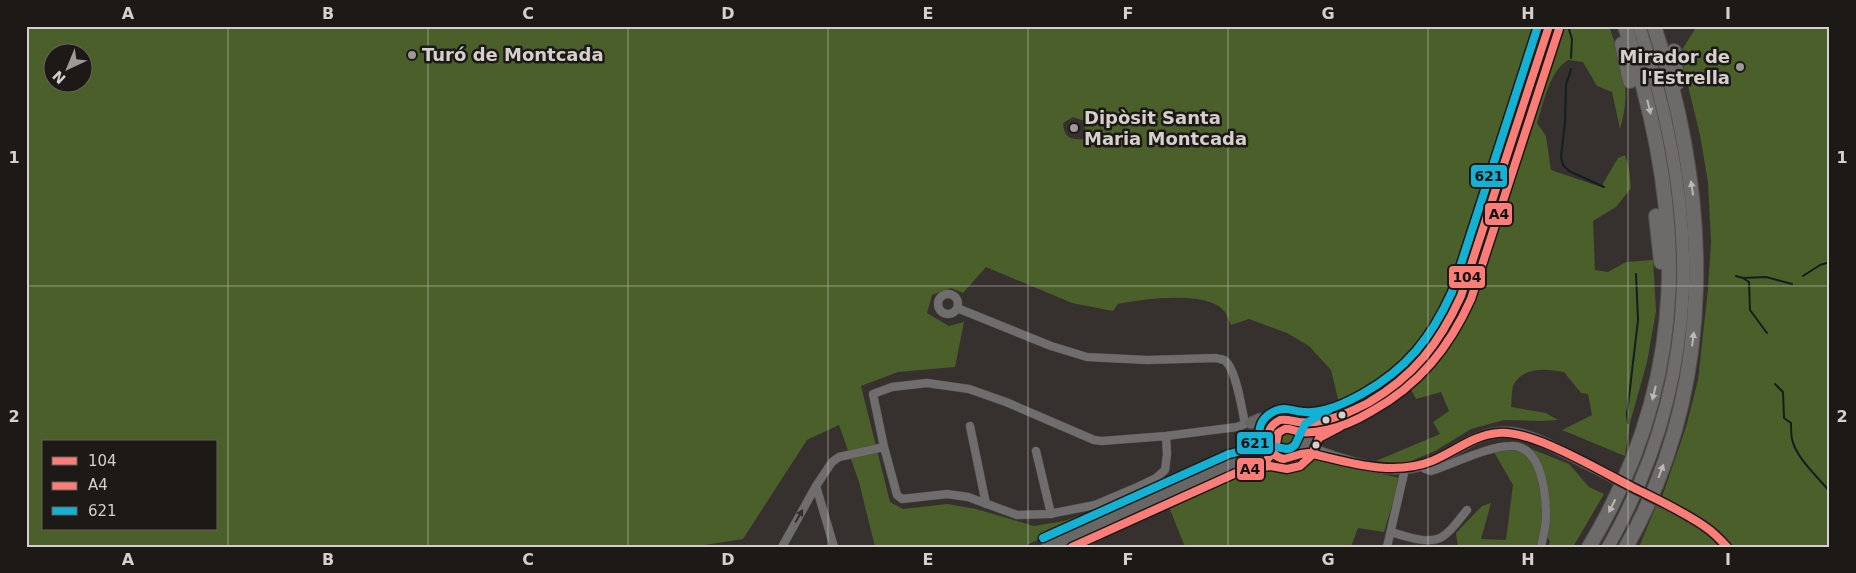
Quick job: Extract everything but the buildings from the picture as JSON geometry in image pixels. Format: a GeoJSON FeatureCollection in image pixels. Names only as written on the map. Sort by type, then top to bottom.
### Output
{"type":"FeatureCollection","features":[{"type":"Feature","properties":{"kind":"highway"},"geometry":{"type":"LineString","coordinates":[[1617,26],[1630,81]]}},
{"type":"Feature","properties":{"kind":"highway"},"geometry":{"type":"LineString","coordinates":[[1589,547],[1616,498],[1637,449],[1653,397],[1664,345],[1670,274],[1665,192],[1655,131],[1625,26]]}},
{"type":"Feature","properties":{"kind":"highway"},"geometry":{"type":"LineString","coordinates":[[1608,547],[1632,500],[1657,439],[1674,367],[1681,318],[1683,240],[1678,181],[1672,143],[1639,26]]}},
{"type":"Feature","properties":{"kind":"highway"},"geometry":{"type":"LineString","coordinates":[[1626,547],[1656,483],[1674,432],[1685,388],[1694,326],[1697,254],[1694,202],[1686,149],[1676,104],[1654,26]]}},
{"type":"Feature","properties":{"kind":"highway"},"geometry":{"type":"LineString","coordinates":[[1674,51],[1677,79],[1676,104]]}},
{"type":"Feature","properties":{"kind":"highway"},"geometry":{"type":"LineString","coordinates":[[1656,216],[1661,268],[1664,345]]}},
{"type":"Feature","properties":{"kind":"main road"},"geometry":{"type":"LineString","coordinates":[[1047,547],[1233,463],[1254,457],[1292,459],[1302,453],[1307,440],[1315,428],[1328,420],[1374,400],[1406,376],[1428,355],[1450,320],[1461,296],[1549,26]]}},
{"type":"Feature","properties":{"kind":"main road"},"geometry":{"type":"LineString","coordinates":[[1248,424],[1260,419],[1277,421],[1286,418],[1299,422],[1328,420]]}},
{"type":"Feature","properties":{"kind":"main road"},"geometry":{"type":"LineString","coordinates":[[1254,457],[1268,439],[1271,427],[1277,421]]}},
{"type":"Feature","properties":{"kind":"main road"},"geometry":{"type":"LineString","coordinates":[[1299,422],[1305,428],[1307,440]]}},
{"type":"Feature","properties":{"kind":"main road"},"geometry":{"type":"LineString","coordinates":[[1248,424],[1260,427],[1268,439],[1271,451],[1278,457]]}},
{"type":"Feature","properties":{"kind":"street"},"geometry":{"type":"LineString","coordinates":[[957,308],[1051,346],[1087,357],[1147,360],[1216,358],[1225,361],[1230,368],[1248,424],[1166,436],[1094,440],[1006,402],[969,389],[927,383],[892,387],[873,394],[884,447],[897,495],[902,499],[947,494],[968,497],[1017,515],[1050,514],[1095,504],[1133,490],[1156,478],[1165,470],[1167,454],[1166,436]]}},
{"type":"Feature","properties":{"kind":"street"},"geometry":{"type":"LineString","coordinates":[[970,426],[986,504]]}},
{"type":"Feature","properties":{"kind":"street"},"geometry":{"type":"LineString","coordinates":[[1302,453],[1307,452],[1376,467],[1405,469],[1434,461],[1475,438],[1489,434],[1512,432],[1545,444],[1595,468],[1697,521],[1716,534],[1727,547]]}},
{"type":"Feature","properties":{"kind":"street"},"geometry":{"type":"LineString","coordinates":[[1307,440],[1318,451],[1346,460]]}},
{"type":"Feature","properties":{"kind":"street"},"geometry":{"type":"LineString","coordinates":[[1421,465],[1431,471],[1500,447],[1514,446],[1529,453],[1540,466],[1546,518],[1541,547]]}},
{"type":"Feature","properties":{"kind":"street"},"geometry":{"type":"LineString","coordinates":[[782,547],[816,486],[836,459],[884,447]]}},
{"type":"Feature","properties":{"kind":"street"},"geometry":{"type":"LineString","coordinates":[[1036,451],[1050,514]]}},
{"type":"Feature","properties":{"kind":"street"},"geometry":{"type":"LineString","coordinates":[[1387,547],[1405,469]]}},
{"type":"Feature","properties":{"kind":"street"},"geometry":{"type":"LineString","coordinates":[[816,486],[834,547]]}},
{"type":"Feature","properties":{"kind":"street"},"geometry":{"type":"LineString","coordinates":[[1391,532],[1414,538],[1433,540],[1443,536],[1467,510]]}},
{"type":"Feature","properties":{"kind":"green space"},"geometry":{"type":"Polygon","coordinates":[[[26,26],[1539,26],[1452,296],[1425,346],[1396,372],[1365,392],[1339,403],[1331,370],[1309,346],[1287,333],[1249,319],[1231,325],[1224,311],[1216,304],[1204,300],[1157,298],[1118,304],[1113,311],[1072,303],[986,267],[963,293],[951,288],[932,295],[927,313],[949,326],[964,322],[955,367],[898,372],[861,386],[890,502],[903,509],[947,504],[976,509],[1034,526],[1064,521],[1153,489],[1022,547],[875,547],[859,482],[839,425],[807,440],[743,539],[692,547],[26,547],[26,26]],[[1073,117],[1063,123],[1067,135],[1073,139],[1086,139],[1084,121],[1073,117]]]}},
{"type":"Feature","properties":{"kind":"green space"},"geometry":{"type":"Polygon","coordinates":[[[1555,26],[1609,26],[1624,77],[1624,114],[1620,129],[1612,92],[1597,86],[1583,62],[1568,60],[1561,65],[1552,80],[1537,123],[1546,136],[1551,170],[1601,187],[1618,158],[1625,155],[1629,168],[1631,188],[1616,207],[1593,221],[1595,270],[1608,272],[1626,262],[1653,260],[1656,311],[1647,362],[1630,423],[1625,456],[1562,430],[1592,415],[1588,394],[1581,393],[1564,372],[1536,370],[1518,378],[1513,386],[1511,407],[1546,413],[1558,420],[1504,420],[1471,429],[1435,451],[1404,464],[1376,461],[1440,434],[1433,422],[1449,411],[1441,392],[1416,399],[1409,386],[1445,343],[1468,292],[1497,203],[1510,171],[1555,26]]]}},
{"type":"Feature","properties":{"kind":"green space"},"geometry":{"type":"Polygon","coordinates":[[[1697,26],[1830,26],[1830,547],[1639,547],[1656,506],[1691,523],[1698,529],[1708,524],[1687,509],[1662,497],[1686,427],[1698,380],[1708,289],[1711,242],[1708,182],[1700,135],[1680,53],[1697,26]]]}},
{"type":"Feature","properties":{"kind":"green space"},"geometry":{"type":"Polygon","coordinates":[[[1288,424],[1298,428],[1302,438],[1298,448],[1288,452],[1278,448],[1274,438],[1278,428],[1288,424]]]}},
{"type":"Feature","properties":{"kind":"green space"},"geometry":{"type":"Polygon","coordinates":[[[1514,442],[1569,464],[1589,487],[1604,494],[1573,547],[1547,547],[1550,542],[1547,536],[1540,547],[1458,547],[1456,533],[1482,506],[1491,503],[1481,539],[1506,540],[1513,485],[1494,452],[1514,442]]]}},
{"type":"Feature","properties":{"kind":"green space"},"geometry":{"type":"Polygon","coordinates":[[[1300,457],[1400,478],[1384,532],[1358,528],[1351,547],[1185,547],[1167,502],[1253,465],[1273,459],[1300,457]]]}},
{"type":"Feature","properties":{"kind":"waterway"},"geometry":{"type":"LineString","coordinates":[[1568,26],[1572,39],[1571,58]]}},
{"type":"Feature","properties":{"kind":"waterway"},"geometry":{"type":"LineString","coordinates":[[1571,69],[1566,85],[1565,122],[1561,157],[1563,165],[1569,171],[1604,187]]}},
{"type":"Feature","properties":{"kind":"waterway"},"geometry":{"type":"LineString","coordinates":[[1803,276],[1820,265],[1830,262]]}},
{"type":"Feature","properties":{"kind":"waterway"},"geometry":{"type":"LineString","coordinates":[[1628,423],[1627,414],[1638,320],[1636,274]]}},
{"type":"Feature","properties":{"kind":"waterway"},"geometry":{"type":"LineString","coordinates":[[1736,276],[1743,278],[1766,277],[1792,284]]}},
{"type":"Feature","properties":{"kind":"waterway"},"geometry":{"type":"LineString","coordinates":[[1743,278],[1749,282],[1750,310],[1767,333]]}},
{"type":"Feature","properties":{"kind":"waterway"},"geometry":{"type":"LineString","coordinates":[[1775,384],[1783,392],[1784,418],[1791,423],[1794,446],[1808,467],[1830,492]]}},
{"type":"Feature","properties":{"kind":"transit line","name":"621"},"geometry":{"type":"LineString","coordinates":[[1043,538],[1229,454],[1251,447],[1257,441],[1263,420],[1275,411],[1286,409],[1314,412],[1337,406],[1378,384],[1405,363],[1426,338],[1452,292],[1538,26]]}},
{"type":"Feature","properties":{"kind":"transit line","name":"104"},"geometry":{"type":"LineString","coordinates":[[1549,26],[1461,296],[1444,329],[1412,370],[1384,393],[1363,406],[1331,419],[1309,422],[1280,420],[1270,429],[1267,441],[1269,447],[1277,457],[1284,459],[1309,453],[1355,464],[1402,468],[1432,461],[1464,444],[1489,434],[1512,434],[1548,444],[1670,506],[1707,528],[1727,547]]}},
{"type":"Feature","properties":{"kind":"transit line","name":"A4"},"geometry":{"type":"LineString","coordinates":[[1072,547],[1236,473],[1259,465],[1270,456],[1274,450],[1278,433],[1284,429],[1300,432],[1319,431],[1338,427],[1361,417],[1389,401],[1431,364],[1453,334],[1471,299],[1559,29]]}},
{"type":"Feature","properties":{"kind":"transit line","name":"621"},"geometry":{"type":"LineString","coordinates":[[1242,450],[1270,446],[1291,448],[1295,445],[1305,424],[1330,409]]}},
{"type":"Feature","properties":{"kind":"transit line","name":"A4"},"geometry":{"type":"LineString","coordinates":[[1244,470],[1270,466],[1287,469],[1300,466],[1311,456],[1319,438],[1340,427]]}},
{"type":"Feature","properties":{"kind":"place","name":"Turó de Montcada"},"geometry":{"type":"Point","coordinates":[412,55]}},
{"type":"Feature","properties":{"kind":"place","name":"Mirador de l'Estrella"},"geometry":{"type":"Point","coordinates":[1740,67]}},
{"type":"Feature","properties":{"kind":"place","name":"Dipòsit Santa Maria Montcada"},"geometry":{"type":"Point","coordinates":[1074,128]}}]}
